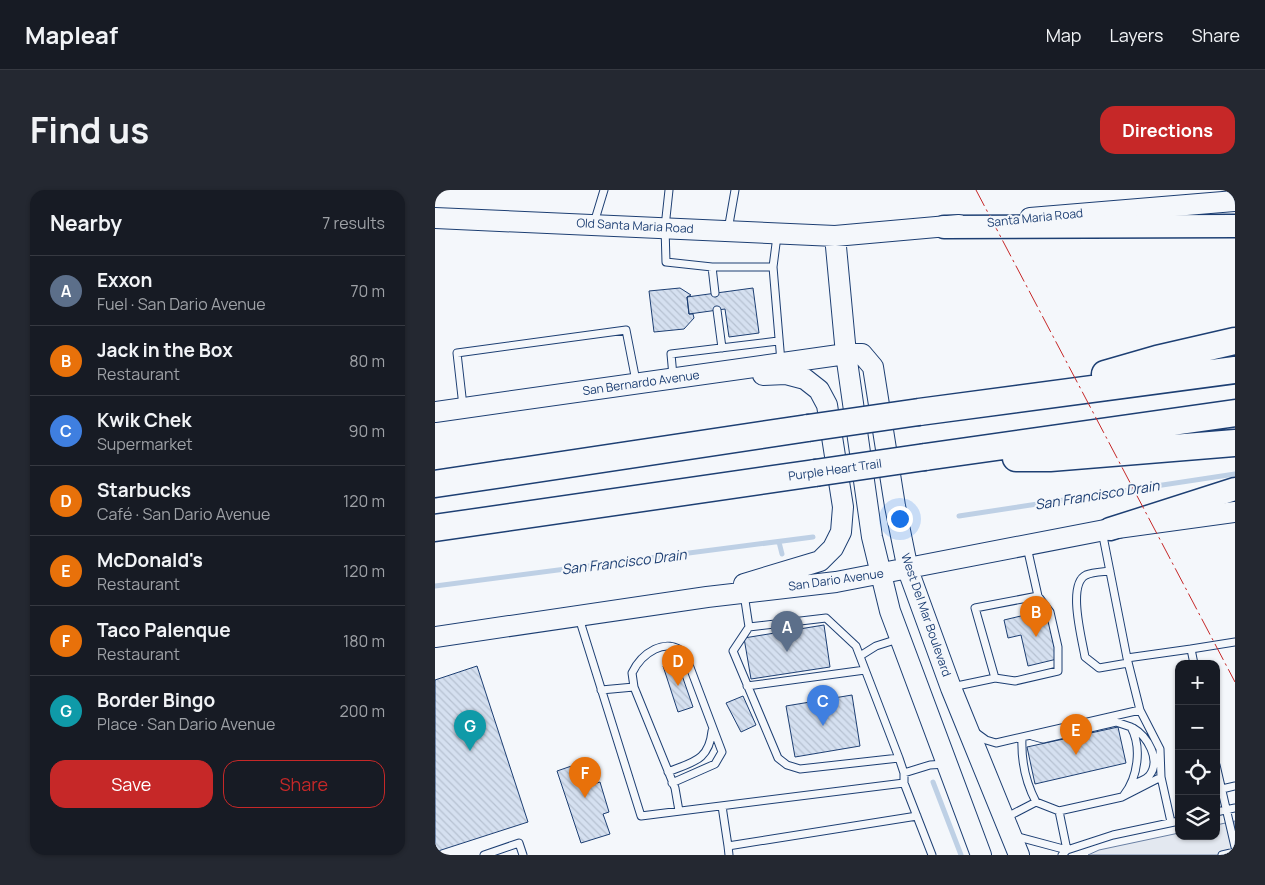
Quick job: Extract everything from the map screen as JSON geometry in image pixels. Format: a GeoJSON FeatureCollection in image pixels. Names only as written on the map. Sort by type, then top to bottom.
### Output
{"type":"FeatureCollection","features":[{"type":"Feature","properties":{"kind":"highway"},"geometry":{"type":"LineString","coordinates":[[1025,398],[1157,359],[1235,340]]}},
{"type":"Feature","properties":{"kind":"highway"},"geometry":{"type":"LineString","coordinates":[[435,484],[919,412],[1235,370]]}},
{"type":"Feature","properties":{"kind":"highway","name":"Purple Heart Trail"},"geometry":{"type":"LineString","coordinates":[[435,528],[1235,413]]}},
{"type":"Feature","properties":{"kind":"highway"},"geometry":{"type":"LineString","coordinates":[[925,457],[1050,458],[1235,443]]}},
{"type":"Feature","properties":{"kind":"main road","name":"Santa Maria Road"},"geometry":{"type":"LineString","coordinates":[[835,236],[1235,201]]}},
{"type":"Feature","properties":{"kind":"main road","name":"Old Santa Maria Road"},"geometry":{"type":"LineString","coordinates":[[435,218],[835,236]]}},
{"type":"Feature","properties":{"kind":"main road"},"geometry":{"type":"LineString","coordinates":[[944,227],[1235,226]]}},
{"type":"Feature","properties":{"kind":"main road"},"geometry":{"type":"LineString","coordinates":[[835,236],[846,354],[879,575],[900,639],[981,855]]}},
{"type":"Feature","properties":{"kind":"main road","name":"San Bernardo Avenue"},"geometry":{"type":"LineString","coordinates":[[435,412],[846,354]]}},
{"type":"Feature","properties":{"kind":"main road","name":"West Del Mar Boulevard"},"geometry":{"type":"LineString","coordinates":[[846,354],[862,354],[873,367],[895,506],[908,570],[951,688],[1019,855]]}},
{"type":"Feature","properties":{"kind":"main road"},"geometry":{"type":"LineString","coordinates":[[673,379],[785,374],[805,379],[819,390],[827,405],[843,507],[841,532],[833,548],[820,561],[785,570],[707,597]]}},
{"type":"Feature","properties":{"kind":"main road"},"geometry":{"type":"LineString","coordinates":[[1106,530],[1235,489]]}},
{"type":"Feature","properties":{"kind":"main road","name":"San Dario Avenue"},"geometry":{"type":"LineString","coordinates":[[435,636],[707,597],[879,575],[1106,530],[1235,512]]}},
{"type":"Feature","properties":{"kind":"main road"},"geometry":{"type":"LineString","coordinates":[[946,764],[984,770]]}},
{"type":"Feature","properties":{"kind":"lane"},"geometry":{"type":"LineString","coordinates":[[594,224],[604,190]]}},
{"type":"Feature","properties":{"kind":"lane"},"geometry":{"type":"LineString","coordinates":[[669,190],[665,227],[666,262],[712,267],[773,267]]}},
{"type":"Feature","properties":{"kind":"lane"},"geometry":{"type":"LineString","coordinates":[[728,231],[735,190]]}},
{"type":"Feature","properties":{"kind":"lane"},"geometry":{"type":"LineString","coordinates":[[777,233],[773,267],[781,363]]}},
{"type":"Feature","properties":{"kind":"lane"},"geometry":{"type":"LineString","coordinates":[[712,267],[715,293]]}},
{"type":"Feature","properties":{"kind":"lane"},"geometry":{"type":"LineString","coordinates":[[717,310],[722,348]]}},
{"type":"Feature","properties":{"kind":"lane"},"geometry":{"type":"LineString","coordinates":[[464,408],[457,352],[626,330],[636,384]]}},
{"type":"Feature","properties":{"kind":"lane"},"geometry":{"type":"LineString","coordinates":[[673,379],[671,354],[778,341]]}},
{"type":"Feature","properties":{"kind":"lane"},"geometry":{"type":"LineString","coordinates":[[1106,530],[1110,571],[1127,660],[1140,710],[1160,748],[1161,777],[1171,822]]}},
{"type":"Feature","properties":{"kind":"lane"},"geometry":{"type":"LineString","coordinates":[[951,688],[995,678],[1015,681],[1058,671],[1059,647],[1051,612],[1038,596],[1026,546]]}},
{"type":"Feature","properties":{"kind":"lane"},"geometry":{"type":"LineString","coordinates":[[1110,571],[1085,576],[1078,583],[1075,594],[1085,657],[1099,668],[1127,660],[1235,642]]}},
{"type":"Feature","properties":{"kind":"lane"},"geometry":{"type":"LineString","coordinates":[[743,593],[749,627],[733,651],[771,747],[778,758],[787,765],[799,769],[899,758]]}},
{"type":"Feature","properties":{"kind":"lane"},"geometry":{"type":"LineString","coordinates":[[995,678],[975,608],[1038,596]]}},
{"type":"Feature","properties":{"kind":"lane"},"geometry":{"type":"LineString","coordinates":[[578,616],[641,816],[904,782]]}},
{"type":"Feature","properties":{"kind":"lane"},"geometry":{"type":"LineString","coordinates":[[749,627],[826,618],[856,646],[899,758],[904,773],[904,782],[932,855]]}},
{"type":"Feature","properties":{"kind":"lane"},"geometry":{"type":"LineString","coordinates":[[860,656],[876,646],[900,639]]}},
{"type":"Feature","properties":{"kind":"lane"},"geometry":{"type":"LineString","coordinates":[[672,782],[706,769],[720,759],[722,752],[721,745],[713,731],[685,654],[680,649],[665,646],[645,654],[632,673],[635,687],[672,782],[679,811]]}},
{"type":"Feature","properties":{"kind":"lane"},"geometry":{"type":"LineString","coordinates":[[1191,649],[1193,660]]}},
{"type":"Feature","properties":{"kind":"lane"},"geometry":{"type":"LineString","coordinates":[[747,686],[865,670]]}},
{"type":"Feature","properties":{"kind":"lane"},"geometry":{"type":"LineString","coordinates":[[601,690],[635,687]]}},
{"type":"Feature","properties":{"kind":"lane"},"geometry":{"type":"LineString","coordinates":[[967,727],[986,740],[996,743],[1140,710]]}},
{"type":"Feature","properties":{"kind":"lane"},"geometry":{"type":"LineString","coordinates":[[1032,736],[1043,739],[1116,722],[1131,728],[1141,733],[1154,755],[1153,767],[1149,777],[1131,785]]}},
{"type":"Feature","properties":{"kind":"lane"},"geometry":{"type":"LineString","coordinates":[[1122,797],[1131,785],[1138,754],[1137,739],[1131,728]]}},
{"type":"Feature","properties":{"kind":"lane"},"geometry":{"type":"LineString","coordinates":[[668,772],[699,759],[711,743],[713,731]]}},
{"type":"Feature","properties":{"kind":"lane"},"geometry":{"type":"LineString","coordinates":[[1022,738],[1021,759],[1027,786],[1036,802],[1059,811],[1122,797],[1161,777]]}},
{"type":"Feature","properties":{"kind":"lane"},"geometry":{"type":"LineString","coordinates":[[904,773],[929,766],[946,764]]}},
{"type":"Feature","properties":{"kind":"lane"},"geometry":{"type":"LineString","coordinates":[[1220,784],[1235,847]]}},
{"type":"Feature","properties":{"kind":"lane"},"geometry":{"type":"LineString","coordinates":[[1221,789],[1235,786]]}},
{"type":"Feature","properties":{"kind":"lane"},"geometry":{"type":"LineString","coordinates":[[1036,802],[1007,826],[1065,853],[1113,836],[1175,821]]}},
{"type":"Feature","properties":{"kind":"lane"},"geometry":{"type":"LineString","coordinates":[[722,806],[729,855]]}},
{"type":"Feature","properties":{"kind":"lane"},"geometry":{"type":"LineString","coordinates":[[1220,811],[1235,808]]}},
{"type":"Feature","properties":{"kind":"lane"},"geometry":{"type":"LineString","coordinates":[[1059,811],[1065,853]]}},
{"type":"Feature","properties":{"kind":"lane"},"geometry":{"type":"LineString","coordinates":[[728,846],[917,816]]}},
{"type":"Feature","properties":{"kind":"lane"},"geometry":{"type":"LineString","coordinates":[[484,855],[519,843],[523,855]]}},
{"type":"Feature","properties":{"kind":"lane"},"geometry":{"type":"LineString","coordinates":[[1222,855],[1235,852]]}},
{"type":"Feature","properties":{"kind":"shaded area"},"geometry":{"type":"Polygon","coordinates":[[[1235,821],[1235,855],[1088,855],[1099,850],[1175,834],[1175,840],[1220,840],[1220,824],[1235,821]]]}},
{"type":"Feature","properties":{"kind":"building"},"geometry":{"type":"Polygon","coordinates":[[[680,288],[691,295],[687,297],[689,314],[693,314],[694,318],[684,329],[654,332],[649,291],[680,288]]]}},
{"type":"Feature","properties":{"kind":"building"},"geometry":{"type":"Polygon","coordinates":[[[753,288],[759,333],[729,337],[725,309],[689,314],[687,297],[753,288]]]}},
{"type":"Feature","properties":{"kind":"building"},"geometry":{"type":"Polygon","coordinates":[[[1046,610],[1057,659],[1028,666],[1021,635],[1008,638],[1004,620],[1046,610]]]}},
{"type":"Feature","properties":{"kind":"building"},"geometry":{"type":"Polygon","coordinates":[[[824,625],[830,667],[751,679],[744,638],[824,625]]]}},
{"type":"Feature","properties":{"kind":"building"},"geometry":{"type":"Polygon","coordinates":[[[677,661],[693,707],[678,712],[663,666],[677,661]]]}},
{"type":"Feature","properties":{"kind":"building"},"geometry":{"type":"Polygon","coordinates":[[[477,666],[528,822],[435,852],[435,680],[477,666]]]}},
{"type":"Feature","properties":{"kind":"building"},"geometry":{"type":"Polygon","coordinates":[[[852,695],[860,746],[795,757],[786,706],[852,695]]]}},
{"type":"Feature","properties":{"kind":"building"},"geometry":{"type":"Polygon","coordinates":[[[743,696],[756,725],[741,732],[726,703],[743,696]]]}},
{"type":"Feature","properties":{"kind":"building"},"geometry":{"type":"Polygon","coordinates":[[[1118,727],[1126,763],[1035,784],[1027,747],[1118,727]]]}},
{"type":"Feature","properties":{"kind":"building"},"geometry":{"type":"Polygon","coordinates":[[[586,761],[594,784],[600,782],[609,812],[603,814],[610,834],[581,843],[557,771],[586,761]]]}},
{"type":"Feature","properties":{"kind":"waterway","name":"San Francisco Drain"},"geometry":{"type":"LineString","coordinates":[[959,516],[1235,474]]}},
{"type":"Feature","properties":{"kind":"waterway","name":"San Francisco Drain"},"geometry":{"type":"LineString","coordinates":[[435,586],[813,537]]}},
{"type":"Feature","properties":{"kind":"waterway"},"geometry":{"type":"LineString","coordinates":[[779,542],[782,554]]}},
{"type":"Feature","properties":{"kind":"waterway"},"geometry":{"type":"LineString","coordinates":[[933,782],[961,855]]}},
{"type":"Feature","properties":{"kind":"power"},"geometry":{"type":"LineString","coordinates":[[976,190],[1235,682]]}},
{"type":"Feature","properties":{"kind":"place","name":"Jack in the Box"},"geometry":{"type":"Point","coordinates":[1036,637]}},
{"type":"Feature","properties":{"kind":"place","name":"Exxon"},"geometry":{"type":"Point","coordinates":[787,652]}},
{"type":"Feature","properties":{"kind":"place","name":"Starbucks"},"geometry":{"type":"Point","coordinates":[678,686]}},
{"type":"Feature","properties":{"kind":"place","name":"Kwik Chek"},"geometry":{"type":"Point","coordinates":[823,726]}},
{"type":"Feature","properties":{"kind":"place","name":"Border Bingo"},"geometry":{"type":"Point","coordinates":[470,751]}},
{"type":"Feature","properties":{"kind":"place","name":"McDonald's"},"geometry":{"type":"Point","coordinates":[1076,755]}},
{"type":"Feature","properties":{"kind":"place","name":"Taco Palenque"},"geometry":{"type":"Point","coordinates":[585,798]}}]}
